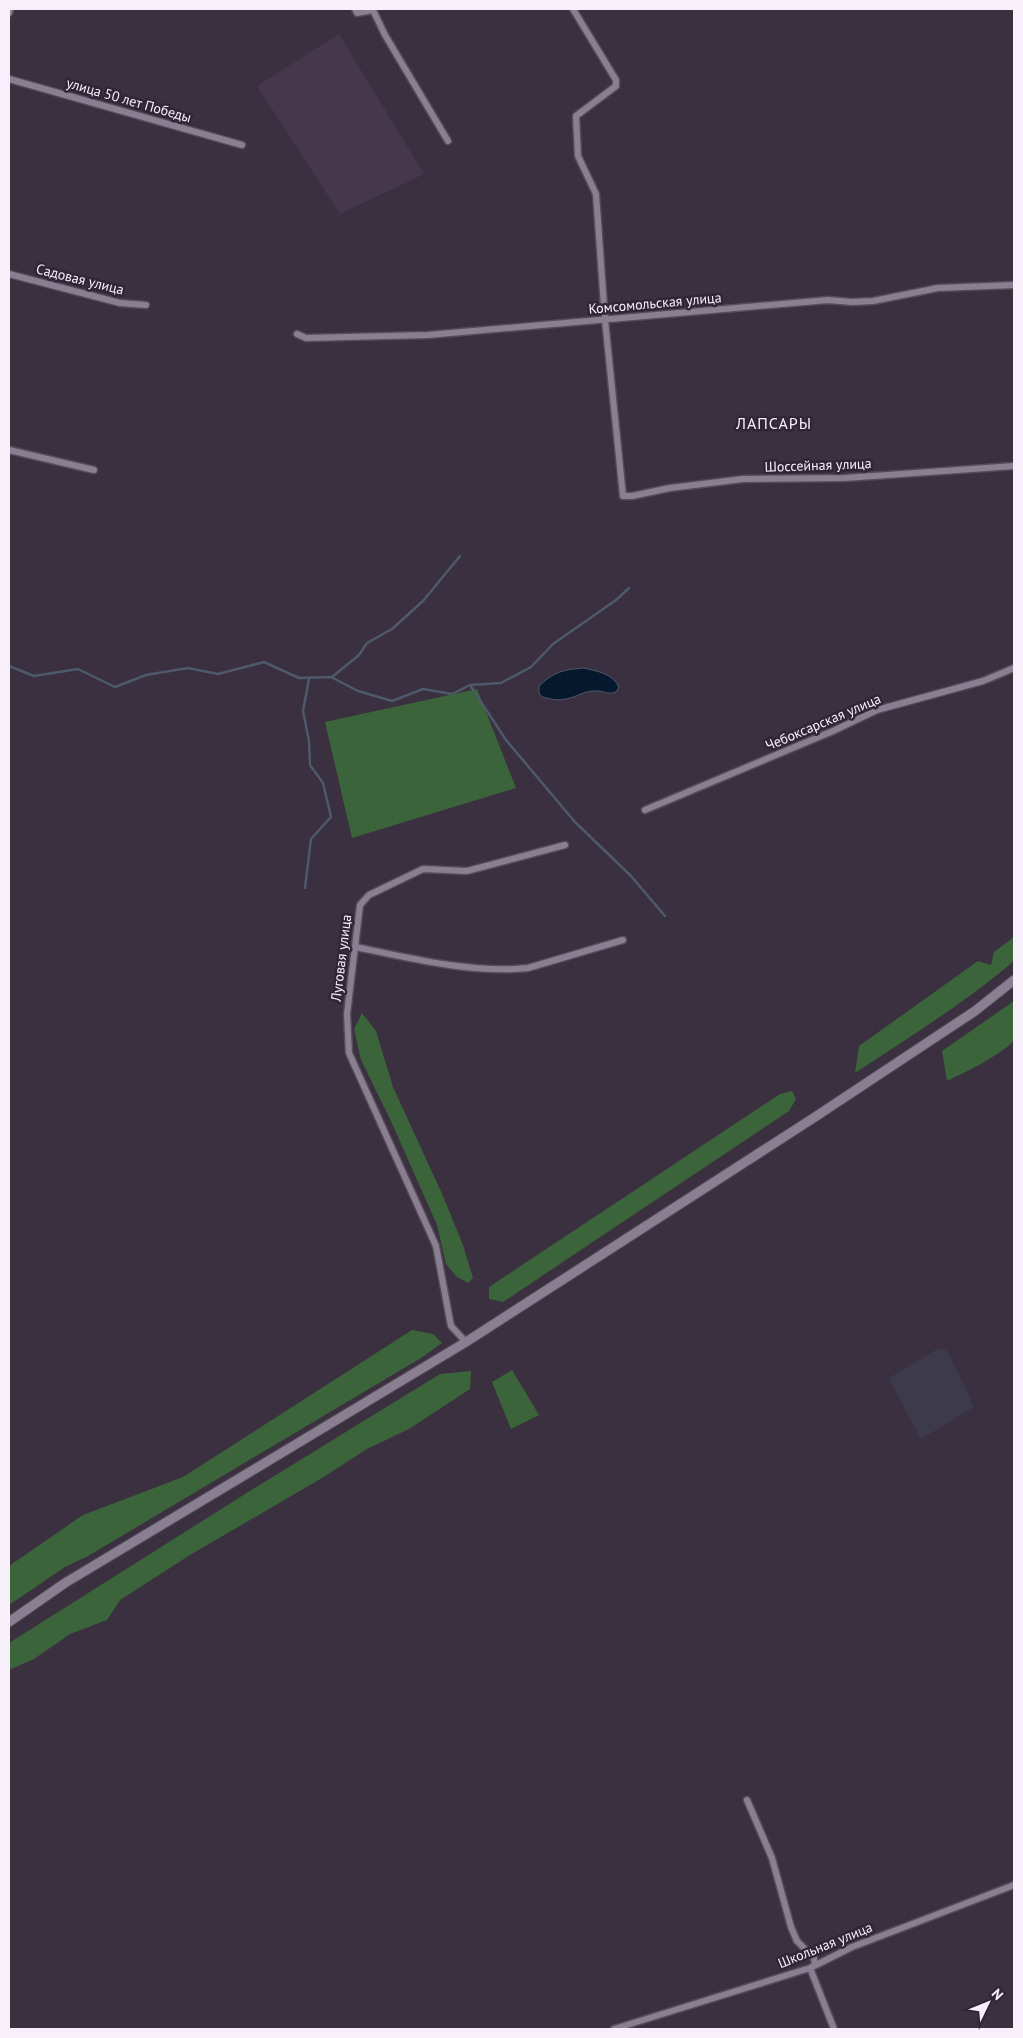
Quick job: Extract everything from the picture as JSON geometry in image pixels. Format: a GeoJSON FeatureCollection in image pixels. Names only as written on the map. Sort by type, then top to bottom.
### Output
{"type":"FeatureCollection","features":[{"type":"Feature","properties":{"kind":"street"},"geometry":{"type":"LineString","coordinates":[[9,13],[10,9]]}},
{"type":"Feature","properties":{"kind":"street"},"geometry":{"type":"LineString","coordinates":[[355,9],[357,13],[373,10],[385,35],[448,140]]}},
{"type":"Feature","properties":{"kind":"street"},"geometry":{"type":"LineString","coordinates":[[573,9],[616,80],[616,86],[576,116],[578,156],[596,194],[605,320]]}},
{"type":"Feature","properties":{"kind":"street","name":"улица 50 лет Победы"},"geometry":{"type":"LineString","coordinates":[[9,79],[242,144]]}},
{"type":"Feature","properties":{"kind":"street","name":"Садовая улица"},"geometry":{"type":"LineString","coordinates":[[9,274],[120,304],[146,305]]}},
{"type":"Feature","properties":{"kind":"street","name":"Комсомольская улица"},"geometry":{"type":"LineString","coordinates":[[297,334],[306,338],[428,335],[828,300],[873,301],[938,288],[1014,285]]}},
{"type":"Feature","properties":{"kind":"street","name":"Шоссейная улица"},"geometry":{"type":"LineString","coordinates":[[605,320],[623,496],[743,479],[845,478],[1014,466]]}},
{"type":"Feature","properties":{"kind":"street"},"geometry":{"type":"LineString","coordinates":[[9,450],[94,470]]}},
{"type":"Feature","properties":{"kind":"street","name":"Чебоксарская улица"},"geometry":{"type":"LineString","coordinates":[[645,810],[833,732],[877,710],[983,681],[1014,668]]}},
{"type":"Feature","properties":{"kind":"street","name":"Луговая улица"},"geometry":{"type":"LineString","coordinates":[[466,1342],[451,1326],[436,1246],[349,1053],[347,1014],[360,905],[369,895],[423,869],[467,871],[565,845]]}},
{"type":"Feature","properties":{"kind":"street"},"geometry":{"type":"LineString","coordinates":[[356,947],[413,959],[464,966],[516,969],[548,963],[623,940]]}},
{"type":"Feature","properties":{"kind":"street"},"geometry":{"type":"LineString","coordinates":[[9,1622],[65,1583],[466,1342],[816,1117],[975,1011],[1014,980]]}},
{"type":"Feature","properties":{"kind":"street"},"geometry":{"type":"LineString","coordinates":[[747,1800],[772,1858],[791,1927],[797,1941],[814,1958],[812,1967],[834,2029]]}},
{"type":"Feature","properties":{"kind":"street","name":"Школьная улица"},"geometry":{"type":"LineString","coordinates":[[614,2029],[812,1967],[852,1947],[1014,1885]]}},
{"type":"Feature","properties":{"kind":"shaded area"},"geometry":{"type":"Polygon","coordinates":[[[339,34],[424,174],[340,214],[257,86],[339,34]]]}},
{"type":"Feature","properties":{"kind":"shaded area"},"geometry":{"type":"Polygon","coordinates":[[[939,1348],[947,1350],[974,1407],[921,1439],[889,1378],[939,1348]]]}},
{"type":"Feature","properties":{"kind":"green space"},"geometry":{"type":"Polygon","coordinates":[[[477,689],[516,788],[352,838],[325,722],[477,689]]]}},
{"type":"Feature","properties":{"kind":"green space"},"geometry":{"type":"Polygon","coordinates":[[[1014,937],[1014,961],[956,1005],[855,1073],[859,1046],[978,961],[991,965],[994,952],[1014,937]]]}},
{"type":"Feature","properties":{"kind":"green space"},"geometry":{"type":"Polygon","coordinates":[[[1014,1001],[1014,1041],[991,1058],[947,1081],[942,1051],[1014,1001]]]}},
{"type":"Feature","properties":{"kind":"green space"},"geometry":{"type":"Polygon","coordinates":[[[362,1013],[376,1031],[393,1087],[443,1196],[463,1245],[473,1278],[468,1283],[457,1277],[446,1264],[437,1225],[390,1119],[361,1060],[354,1029],[362,1013]]]}},
{"type":"Feature","properties":{"kind":"green space"},"geometry":{"type":"Polygon","coordinates":[[[792,1091],[796,1099],[789,1111],[503,1302],[489,1299],[489,1287],[780,1094],[792,1091]]]}},
{"type":"Feature","properties":{"kind":"green space"},"geometry":{"type":"Polygon","coordinates":[[[412,1330],[433,1334],[442,1343],[421,1358],[88,1556],[65,1567],[9,1605],[9,1566],[83,1515],[183,1477],[412,1330]]]}},
{"type":"Feature","properties":{"kind":"green space"},"geometry":{"type":"Polygon","coordinates":[[[512,1370],[539,1415],[511,1429],[492,1382],[512,1370]]]}},
{"type":"Feature","properties":{"kind":"green space"},"geometry":{"type":"Polygon","coordinates":[[[471,1371],[470,1389],[409,1429],[367,1449],[322,1478],[190,1555],[120,1600],[107,1620],[70,1634],[34,1659],[9,1670],[9,1643],[440,1374],[471,1371]]]}},
{"type":"Feature","properties":{"kind":"water"},"geometry":{"type":"Polygon","coordinates":[[[583,668],[604,673],[616,682],[619,687],[616,692],[593,691],[560,700],[542,697],[539,693],[539,686],[555,674],[583,668]]]}},
{"type":"Feature","properties":{"kind":"waterway"},"geometry":{"type":"LineString","coordinates":[[332,677],[359,655],[367,643],[392,629],[423,601],[460,556]]}},
{"type":"Feature","properties":{"kind":"waterway"},"geometry":{"type":"LineString","coordinates":[[470,685],[501,683],[531,667],[553,644],[616,600],[629,588]]}},
{"type":"Feature","properties":{"kind":"waterway"},"geometry":{"type":"LineString","coordinates":[[9,666],[34,676],[78,669],[115,687],[146,675],[188,668],[218,674],[264,662],[299,678],[331,677],[358,691],[392,701],[423,689],[452,694],[470,685],[506,740],[575,822],[631,876],[665,916]]}},
{"type":"Feature","properties":{"kind":"waterway"},"geometry":{"type":"LineString","coordinates":[[305,888],[311,839],[331,817],[323,783],[310,765],[309,741],[303,711],[309,679]]}},
{"type":"Feature","properties":{"kind":"district","name":"ЛАПСАРЫ"},"geometry":{"type":"Point","coordinates":[774,423]}}]}
